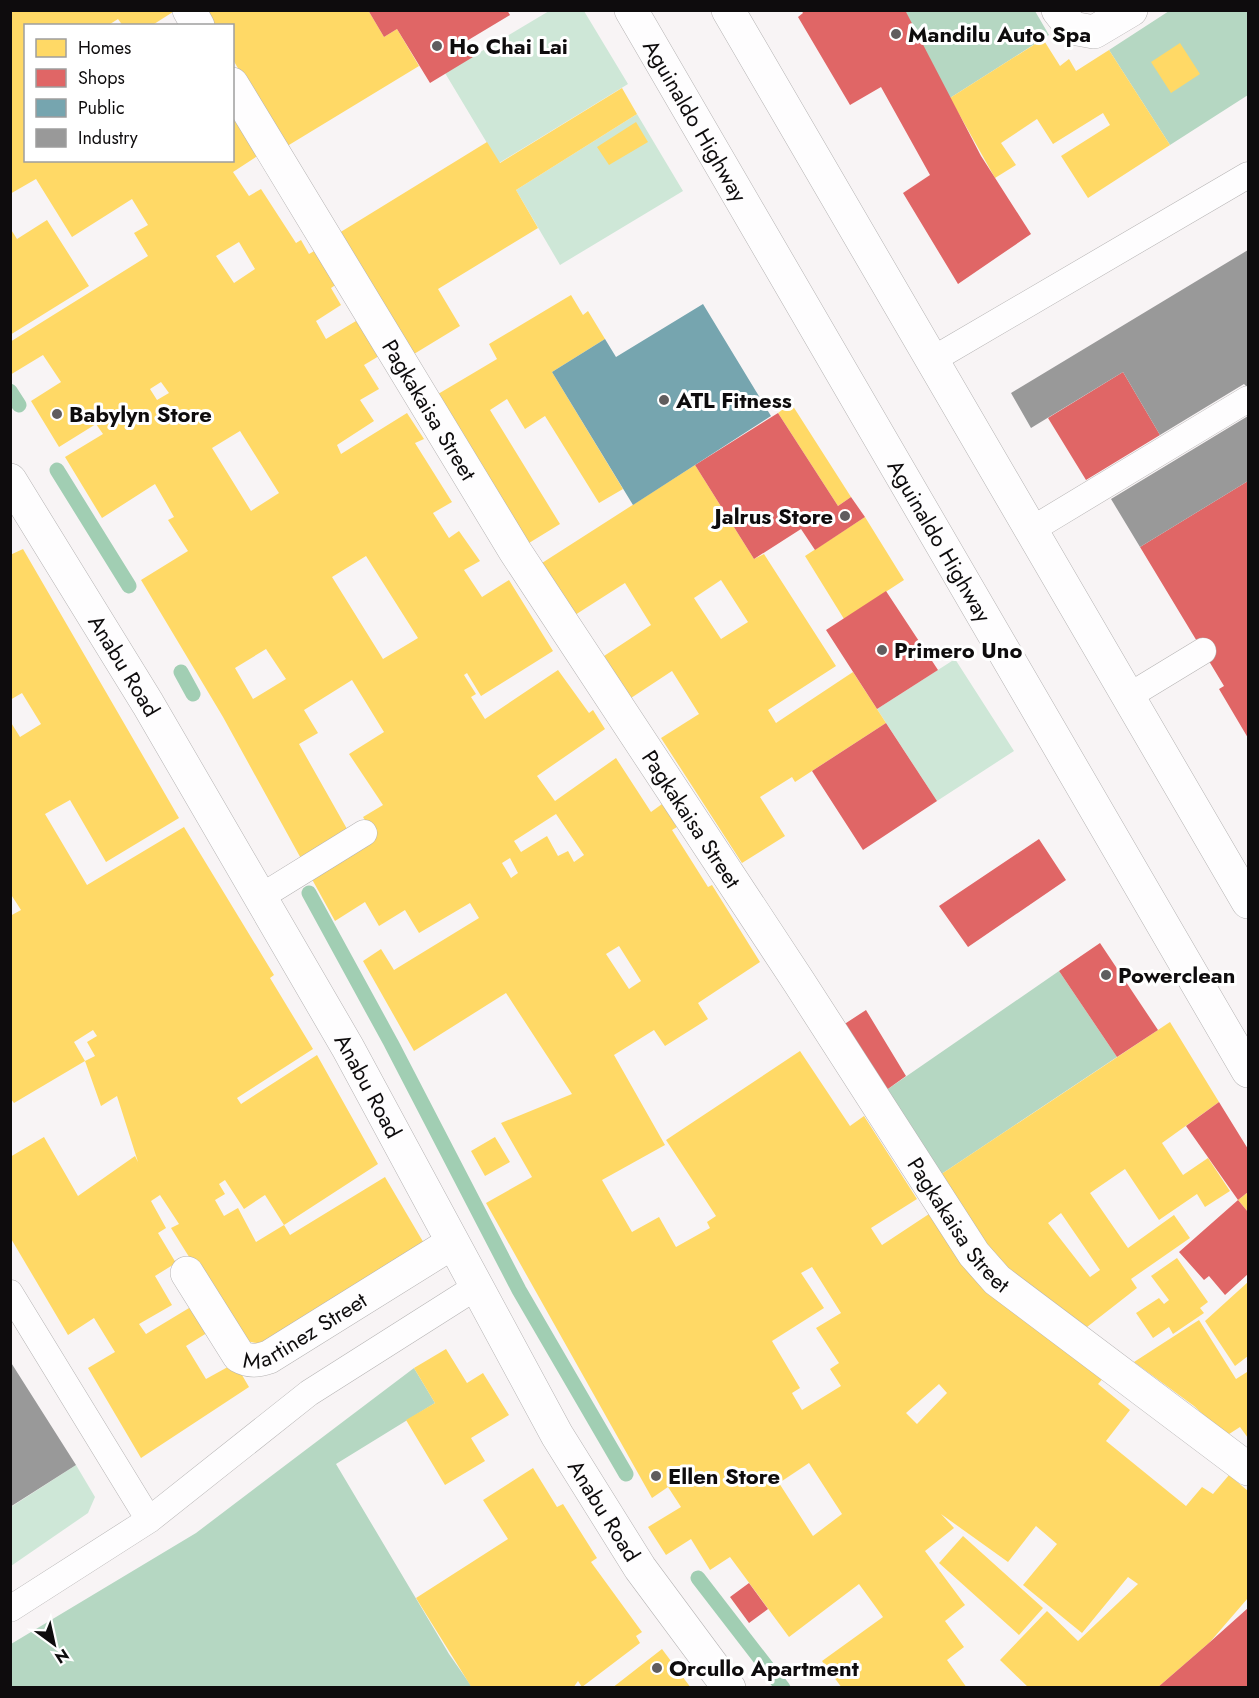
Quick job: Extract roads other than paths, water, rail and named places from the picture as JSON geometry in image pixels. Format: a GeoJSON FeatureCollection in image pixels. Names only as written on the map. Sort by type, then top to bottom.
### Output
{"type":"FeatureCollection","features":[{"type":"Feature","properties":{"kind":"main road"},"geometry":{"type":"LineString","coordinates":[[189,10],[197,24]]}},
{"type":"Feature","properties":{"kind":"main road","name":"Aguinaldo Highway"},"geometry":{"type":"LineString","coordinates":[[631,10],[1248,1071]]}},
{"type":"Feature","properties":{"kind":"main road"},"geometry":{"type":"LineString","coordinates":[[728,10],[1248,902]]}},
{"type":"Feature","properties":{"kind":"main road"},"geometry":{"type":"LineString","coordinates":[[1058,10],[1072,28],[1094,32],[1131,10]]}},
{"type":"Feature","properties":{"kind":"main road","name":"Pagkakaisa Street"},"geometry":{"type":"LineString","coordinates":[[234,87],[515,551],[799,982],[974,1254],[997,1280],[1248,1469]]}},
{"type":"Feature","properties":{"kind":"main road","name":"Anabu Road"},"geometry":{"type":"LineString","coordinates":[[10,480],[148,704],[375,1096],[539,1404],[640,1568],[729,1688]]}},
{"type":"Feature","properties":{"kind":"main road","name":"Martinez Street"},"geometry":{"type":"LineString","coordinates":[[187,1273],[239,1356],[249,1361],[259,1361],[269,1357],[452,1243]]}},
{"type":"Feature","properties":{"kind":"lane"},"geometry":{"type":"LineString","coordinates":[[932,360],[1248,175]]}},
{"type":"Feature","properties":{"kind":"lane"},"geometry":{"type":"LineString","coordinates":[[1031,530],[1248,399]]}},
{"type":"Feature","properties":{"kind":"lane"},"geometry":{"type":"LineString","coordinates":[[1129,696],[1203,651]]}},
{"type":"Feature","properties":{"kind":"lane"},"geometry":{"type":"LineString","coordinates":[[259,898],[364,833]]}},
{"type":"Feature","properties":{"kind":"lane"},"geometry":{"type":"LineString","coordinates":[[10,1609],[149,1520],[309,1393],[476,1287]]}},
{"type":"Feature","properties":{"kind":"lane"},"geometry":{"type":"LineString","coordinates":[[10,1293],[149,1520]]}},
{"type":"Feature","properties":{"kind":"waterway"},"geometry":{"type":"LineString","coordinates":[[10,391],[19,405]]}},
{"type":"Feature","properties":{"kind":"waterway"},"geometry":{"type":"LineString","coordinates":[[57,470],[129,586]]}},
{"type":"Feature","properties":{"kind":"waterway"},"geometry":{"type":"LineString","coordinates":[[181,672],[193,694]]}},
{"type":"Feature","properties":{"kind":"waterway"},"geometry":{"type":"LineString","coordinates":[[309,893],[391,1043],[519,1290],[626,1474]]}},
{"type":"Feature","properties":{"kind":"waterway"},"geometry":{"type":"LineString","coordinates":[[698,1578],[783,1688]]}},
{"type":"Feature","properties":{"kind":"place","name":"Mandilu Auto Spa"},"geometry":{"type":"Point","coordinates":[896,34]}},
{"type":"Feature","properties":{"kind":"place","name":"Ho Chai Lai"},"geometry":{"type":"Point","coordinates":[437,46]}},
{"type":"Feature","properties":{"kind":"place","name":"ATL Fitness"},"geometry":{"type":"Point","coordinates":[664,400]}},
{"type":"Feature","properties":{"kind":"place","name":"Babylyn Store"},"geometry":{"type":"Point","coordinates":[57,414]}},
{"type":"Feature","properties":{"kind":"place","name":"Jalrus Store"},"geometry":{"type":"Point","coordinates":[845,516]}},
{"type":"Feature","properties":{"kind":"place","name":"Primero Uno"},"geometry":{"type":"Point","coordinates":[882,650]}},
{"type":"Feature","properties":{"kind":"place","name":"Powerclean"},"geometry":{"type":"Point","coordinates":[1106,975]}},
{"type":"Feature","properties":{"kind":"place","name":"Ellen Store"},"geometry":{"type":"Point","coordinates":[656,1476]}},
{"type":"Feature","properties":{"kind":"place","name":"Orcullo Apartment"},"geometry":{"type":"Point","coordinates":[657,1668]}}]}
